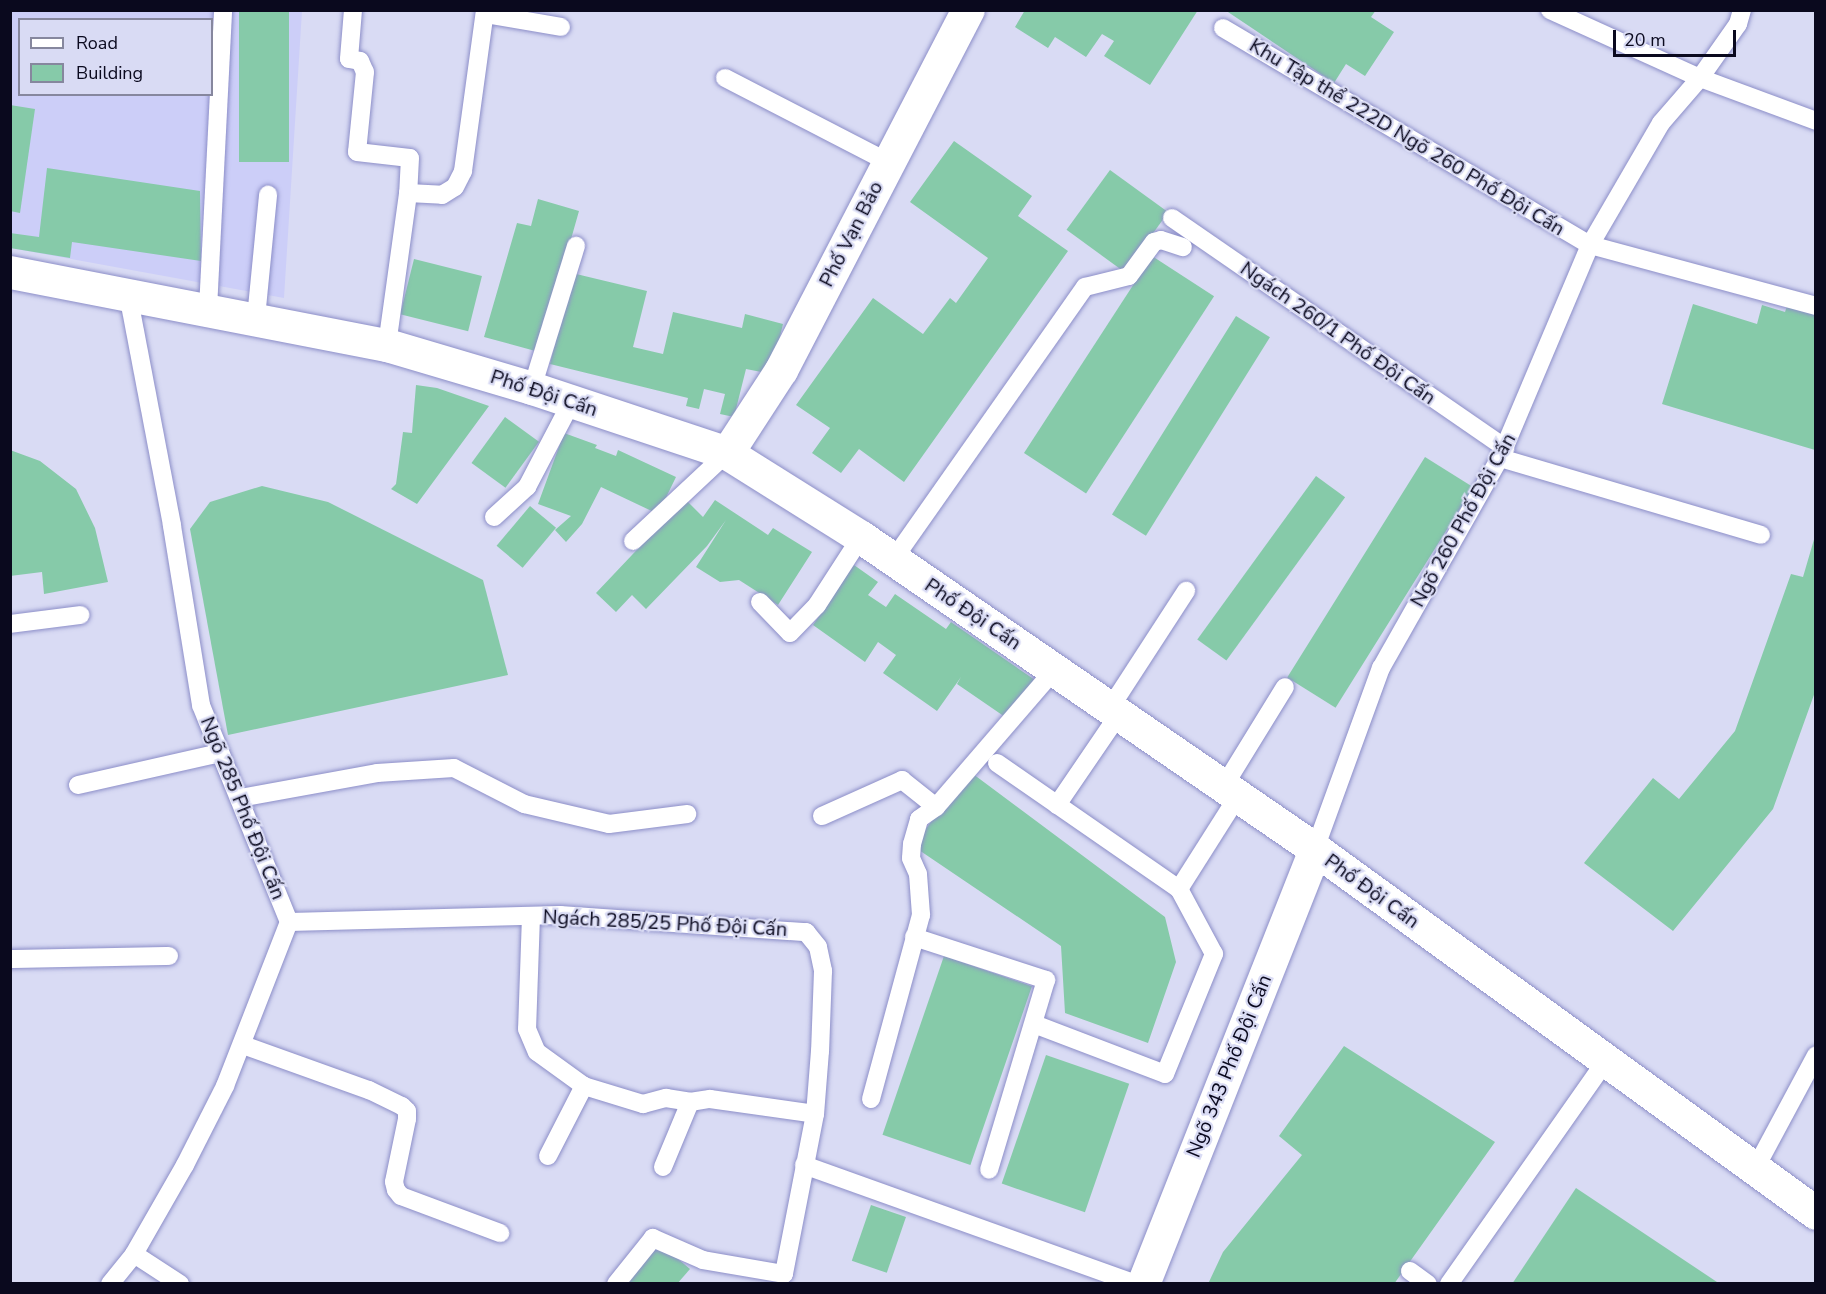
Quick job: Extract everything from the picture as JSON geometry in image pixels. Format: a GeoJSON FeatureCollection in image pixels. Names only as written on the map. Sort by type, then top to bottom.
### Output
{"type":"FeatureCollection","features":[{"type":"Feature","properties":{"kind":"street","name":"Phố Vạn Bảo"},"geometry":{"type":"LineString","coordinates":[[727,453],[781,370],[968,10]]}},
{"type":"Feature","properties":{"kind":"street","name":"Phố Đội Cấn"},"geometry":{"type":"LineString","coordinates":[[10,272],[387,345],[532,388],[727,453],[861,537],[1315,849],[1815,1213]]}},
{"type":"Feature","properties":{"kind":"street","name":"Ngõ 343 Phố Đội Cấn"},"geometry":{"type":"LineString","coordinates":[[1143,1284],[1315,849]]}},
{"type":"Feature","properties":{"kind":"lane"},"geometry":{"type":"LineString","coordinates":[[208,309],[223,10]]}},
{"type":"Feature","properties":{"kind":"lane"},"geometry":{"type":"LineString","coordinates":[[353,10],[349,59],[360,61],[366,72],[357,152],[410,158],[408,193],[387,345]]}},
{"type":"Feature","properties":{"kind":"lane"},"geometry":{"type":"LineString","coordinates":[[1550,10],[1701,78],[1815,121]]}},
{"type":"Feature","properties":{"kind":"lane","name":"Ngõ 260 Phố Đội Cấn"},"geometry":{"type":"LineString","coordinates":[[1315,849],[1381,668],[1503,453],[1590,245],[1661,123],[1701,78],[1738,24],[1742,10]]}},
{"type":"Feature","properties":{"kind":"lane"},"geometry":{"type":"LineString","coordinates":[[408,193],[442,195],[455,187],[463,171],[485,12],[561,27]]}},
{"type":"Feature","properties":{"kind":"lane","name":"Khu Tập thể 222D Ngõ 260 Phố Đội Cấn"},"geometry":{"type":"LineString","coordinates":[[1223,28],[1590,245],[1815,306]]}},
{"type":"Feature","properties":{"kind":"lane"},"geometry":{"type":"LineString","coordinates":[[725,78],[888,162]]}},
{"type":"Feature","properties":{"kind":"lane"},"geometry":{"type":"LineString","coordinates":[[256,318],[268,195]]}},
{"type":"Feature","properties":{"kind":"lane","name":"Ngách 260/1 Phố Đội Cấn"},"geometry":{"type":"LineString","coordinates":[[1172,218],[1503,453],[1761,535]]}},
{"type":"Feature","properties":{"kind":"lane"},"geometry":{"type":"LineString","coordinates":[[893,560],[1085,287],[1129,276],[1154,242],[1161,240],[1183,247]]}},
{"type":"Feature","properties":{"kind":"lane"},"geometry":{"type":"LineString","coordinates":[[532,388],[576,246]]}},
{"type":"Feature","properties":{"kind":"lane","name":"Ngõ 285 Phố Đội Cấn"},"geometry":{"type":"LineString","coordinates":[[110,1284],[134,1254],[185,1165],[243,1045],[289,922],[201,705],[172,525],[128,295]]}},
{"type":"Feature","properties":{"kind":"lane"},"geometry":{"type":"LineString","coordinates":[[494,518],[527,487],[572,401]]}},
{"type":"Feature","properties":{"kind":"lane"},"geometry":{"type":"LineString","coordinates":[[633,541],[727,453]]}},
{"type":"Feature","properties":{"kind":"lane"},"geometry":{"type":"LineString","coordinates":[[760,602],[790,633],[817,605],[861,537]]}},
{"type":"Feature","properties":{"kind":"lane"},"geometry":{"type":"LineString","coordinates":[[1058,805],[1186,591]]}},
{"type":"Feature","properties":{"kind":"lane"},"geometry":{"type":"LineString","coordinates":[[10,624],[80,615]]}},
{"type":"Feature","properties":{"kind":"lane"},"geometry":{"type":"LineString","coordinates":[[870,1099],[921,915],[918,873],[912,858],[912,844],[919,819],[936,807],[1054,669]]}},
{"type":"Feature","properties":{"kind":"lane"},"geometry":{"type":"LineString","coordinates":[[1179,890],[1286,687]]}},
{"type":"Feature","properties":{"kind":"lane"},"geometry":{"type":"LineString","coordinates":[[78,785],[220,753]]}},
{"type":"Feature","properties":{"kind":"lane"},"geometry":{"type":"LineString","coordinates":[[998,763],[1179,890],[1214,954],[1165,1074],[1034,1024]]}},
{"type":"Feature","properties":{"kind":"lane"},"geometry":{"type":"LineString","coordinates":[[240,798],[377,773],[454,768],[524,804],[609,824],[687,814]]}},
{"type":"Feature","properties":{"kind":"lane"},"geometry":{"type":"LineString","coordinates":[[822,816],[902,780],[936,807]]}},
{"type":"Feature","properties":{"kind":"lane"},"geometry":{"type":"LineString","coordinates":[[531,916],[527,1029],[537,1052],[584,1086],[643,1104],[666,1098],[690,1102],[710,1099],[815,1114]]}},
{"type":"Feature","properties":{"kind":"lane","name":"Ngách 285/25 Phố Đội Cấn"},"geometry":{"type":"LineString","coordinates":[[289,922],[531,916],[806,932],[818,948],[823,970],[815,1114],[784,1274],[703,1260],[653,1238],[616,1284]]}},
{"type":"Feature","properties":{"kind":"lane"},"geometry":{"type":"LineString","coordinates":[[914,937],[1046,980],[989,1170]]}},
{"type":"Feature","properties":{"kind":"lane"},"geometry":{"type":"LineString","coordinates":[[10,959],[169,956]]}},
{"type":"Feature","properties":{"kind":"lane"},"geometry":{"type":"LineString","coordinates":[[243,1045],[369,1090],[402,1106],[407,1111],[408,1119],[394,1182],[396,1190],[401,1196],[500,1233]]}},
{"type":"Feature","properties":{"kind":"lane"},"geometry":{"type":"LineString","coordinates":[[1755,1169],[1815,1055]]}},
{"type":"Feature","properties":{"kind":"lane"},"geometry":{"type":"LineString","coordinates":[[1449,1284],[1605,1062]]}},
{"type":"Feature","properties":{"kind":"lane"},"geometry":{"type":"LineString","coordinates":[[548,1156],[584,1086]]}},
{"type":"Feature","properties":{"kind":"lane"},"geometry":{"type":"LineString","coordinates":[[663,1167],[690,1102]]}},
{"type":"Feature","properties":{"kind":"lane"},"geometry":{"type":"LineString","coordinates":[[804,1165],[1137,1284]]}},
{"type":"Feature","properties":{"kind":"lane"},"geometry":{"type":"LineString","coordinates":[[134,1254],[180,1284]]}},
{"type":"Feature","properties":{"kind":"lane"},"geometry":{"type":"LineString","coordinates":[[1410,1271],[1428,1284]]}},
{"type":"Feature","properties":{"kind":"shaded area"},"geometry":{"type":"Polygon","coordinates":[[[10,11],[302,11],[284,298],[11,248],[10,11]]]}},
{"type":"Feature","properties":{"kind":"building"},"geometry":{"type":"Polygon","coordinates":[[[239,10],[289,10],[289,162],[239,162],[239,10]]]}},
{"type":"Feature","properties":{"kind":"building"},"geometry":{"type":"Polygon","coordinates":[[[1025,10],[1198,10],[1150,85],[1104,56],[1114,41],[1102,34],[1086,57],[1055,37],[1048,48],[1015,27],[1025,10]]]}},
{"type":"Feature","properties":{"kind":"building"},"geometry":{"type":"Polygon","coordinates":[[[1225,10],[1376,10],[1371,17],[1394,32],[1365,76],[1346,64],[1334,83],[1225,10]]]}},
{"type":"Feature","properties":{"kind":"building"},"geometry":{"type":"Polygon","coordinates":[[[10,105],[35,109],[20,213],[10,211],[10,105]]]}},
{"type":"Feature","properties":{"kind":"building"},"geometry":{"type":"Polygon","coordinates":[[[954,141],[1032,196],[1018,216],[1068,251],[904,482],[859,449],[841,473],[812,453],[830,428],[796,405],[873,298],[923,334],[950,298],[956,303],[988,258],[910,202],[954,141]]]}},
{"type":"Feature","properties":{"kind":"building"},"geometry":{"type":"Polygon","coordinates":[[[47,168],[200,191],[201,261],[72,242],[70,258],[10,248],[10,233],[39,237],[47,168]]]}},
{"type":"Feature","properties":{"kind":"building"},"geometry":{"type":"Polygon","coordinates":[[[1110,170],[1168,212],[1125,272],[1067,230],[1110,170]]]}},
{"type":"Feature","properties":{"kind":"building"},"geometry":{"type":"Polygon","coordinates":[[[538,199],[579,211],[539,352],[484,337],[517,223],[531,226],[538,199]]]}},
{"type":"Feature","properties":{"kind":"building"},"geometry":{"type":"Polygon","coordinates":[[[1152,256],[1214,296],[1086,493],[1024,453],[1152,256]]]}},
{"type":"Feature","properties":{"kind":"building"},"geometry":{"type":"Polygon","coordinates":[[[414,259],[482,276],[468,331],[400,314],[414,259]]]}},
{"type":"Feature","properties":{"kind":"building"},"geometry":{"type":"Polygon","coordinates":[[[572,273],[647,291],[633,347],[663,354],[673,312],[742,328],[745,314],[783,324],[771,374],[746,369],[734,417],[720,414],[725,394],[704,389],[699,409],[686,406],[688,398],[550,364],[572,273]]]}},
{"type":"Feature","properties":{"kind":"building"},"geometry":{"type":"Polygon","coordinates":[[[1693,304],[1757,324],[1762,305],[1785,312],[1787,306],[1815,315],[1815,450],[1662,404],[1693,304]]]}},
{"type":"Feature","properties":{"kind":"building"},"geometry":{"type":"Polygon","coordinates":[[[1236,316],[1270,337],[1146,536],[1112,514],[1236,316]]]}},
{"type":"Feature","properties":{"kind":"building"},"geometry":{"type":"Polygon","coordinates":[[[416,385],[437,388],[489,406],[417,504],[391,489],[396,484],[403,432],[412,433],[416,385]]]}},
{"type":"Feature","properties":{"kind":"building"},"geometry":{"type":"Polygon","coordinates":[[[505,417],[539,442],[505,488],[471,463],[505,417]]]}},
{"type":"Feature","properties":{"kind":"building"},"geometry":{"type":"Polygon","coordinates":[[[564,433],[597,445],[595,448],[616,456],[618,450],[676,477],[658,514],[601,487],[582,524],[566,542],[555,530],[571,516],[538,504],[564,433]]]}},
{"type":"Feature","properties":{"kind":"building"},"geometry":{"type":"Polygon","coordinates":[[[10,450],[40,461],[76,489],[95,528],[108,582],[44,594],[42,572],[10,576],[10,450]]]}},
{"type":"Feature","properties":{"kind":"building"},"geometry":{"type":"Polygon","coordinates":[[[1425,457],[1473,487],[1336,708],[1287,677],[1425,457]]]}},
{"type":"Feature","properties":{"kind":"building"},"geometry":{"type":"Polygon","coordinates":[[[1316,476],[1345,497],[1226,661],[1197,639],[1316,476]]]}},
{"type":"Feature","properties":{"kind":"building"},"geometry":{"type":"Polygon","coordinates":[[[262,486],[328,502],[483,580],[508,675],[228,735],[190,529],[210,502],[262,486]]]}},
{"type":"Feature","properties":{"kind":"building"},"geometry":{"type":"Polygon","coordinates":[[[685,499],[703,517],[715,500],[768,535],[773,528],[812,552],[778,605],[739,580],[720,582],[696,567],[726,520],[707,546],[646,609],[632,595],[616,612],[596,593],[685,499]]]}},
{"type":"Feature","properties":{"kind":"building"},"geometry":{"type":"Polygon","coordinates":[[[530,506],[556,528],[523,568],[497,546],[530,506]]]}},
{"type":"Feature","properties":{"kind":"building"},"geometry":{"type":"Polygon","coordinates":[[[1815,536],[1815,692],[1773,809],[1673,931],[1584,863],[1653,778],[1679,799],[1735,731],[1791,574],[1803,577],[1815,536]]]}},
{"type":"Feature","properties":{"kind":"building"},"geometry":{"type":"Polygon","coordinates":[[[854,565],[878,582],[868,595],[886,607],[895,594],[946,629],[951,622],[1035,680],[1008,719],[957,684],[961,677],[937,711],[883,673],[896,655],[878,642],[865,662],[813,625],[854,565]]]}},
{"type":"Feature","properties":{"kind":"building"},"geometry":{"type":"Polygon","coordinates":[[[969,771],[1165,917],[1176,962],[1148,1043],[1065,1013],[1061,946],[913,846],[969,771]]]}},
{"type":"Feature","properties":{"kind":"building"},"geometry":{"type":"Polygon","coordinates":[[[944,956],[1032,986],[970,1165],[882,1135],[944,956]]]}},
{"type":"Feature","properties":{"kind":"building"},"geometry":{"type":"Polygon","coordinates":[[[1344,1046],[1495,1142],[1394,1284],[1208,1284],[1223,1252],[1302,1155],[1279,1136],[1344,1046]]]}},
{"type":"Feature","properties":{"kind":"building"},"geometry":{"type":"Polygon","coordinates":[[[1046,1055],[1129,1084],[1085,1212],[1002,1184],[1046,1055]]]}},
{"type":"Feature","properties":{"kind":"building"},"geometry":{"type":"Polygon","coordinates":[[[1576,1188],[1720,1284],[1512,1284],[1576,1188]]]}},
{"type":"Feature","properties":{"kind":"building"},"geometry":{"type":"Polygon","coordinates":[[[871,1205],[906,1217],[887,1273],[852,1261],[871,1205]]]}},
{"type":"Feature","properties":{"kind":"building"},"geometry":{"type":"Polygon","coordinates":[[[659,1243],[690,1269],[677,1284],[625,1284],[659,1243]]]}}]}
